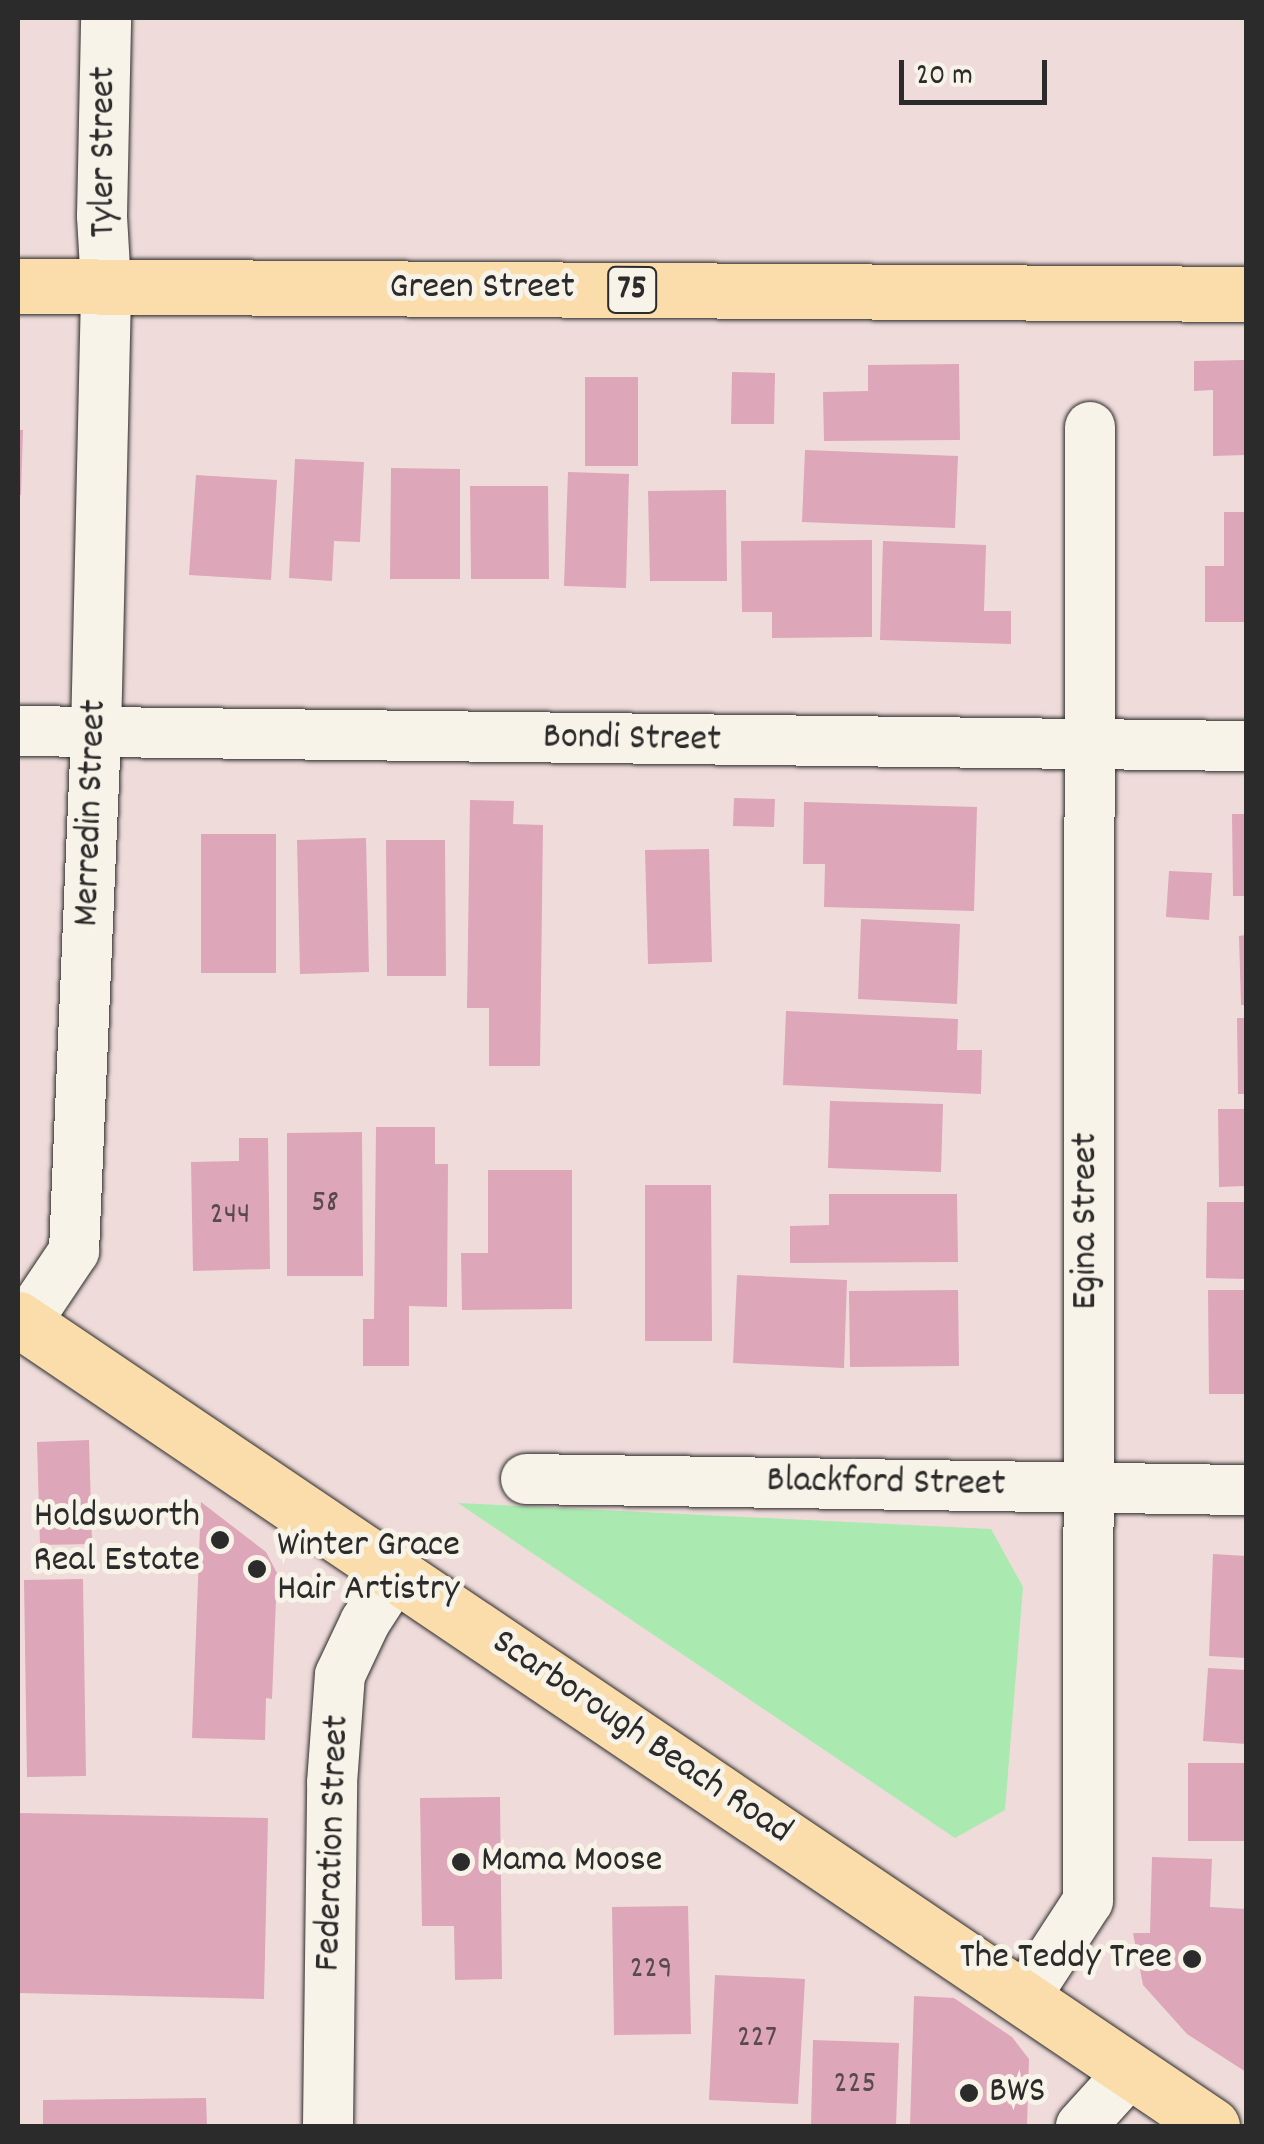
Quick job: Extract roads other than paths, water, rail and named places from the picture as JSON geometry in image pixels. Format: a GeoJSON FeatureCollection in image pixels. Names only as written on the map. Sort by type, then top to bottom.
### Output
{"type":"FeatureCollection","features":[{"type":"Feature","properties":{"kind":"main road","name":"Green Street"},"geometry":{"type":"LineString","coordinates":[[18,286],[1246,294]]}},
{"type":"Feature","properties":{"kind":"main road","name":"Scarborough Beach Road"},"geometry":{"type":"LineString","coordinates":[[21,1321],[1026,1996],[1212,2126]]}},
{"type":"Feature","properties":{"kind":"street","name":"Tyler Street"},"geometry":{"type":"LineString","coordinates":[[106,18],[102,216],[106,286]]}},
{"type":"Feature","properties":{"kind":"street","name":"Merredin Street"},"geometry":{"type":"LineString","coordinates":[[21,1321],[74,1251],[96,734],[106,286]]}},
{"type":"Feature","properties":{"kind":"street","name":"Egina Street"},"geometry":{"type":"LineString","coordinates":[[1026,1996],[1088,1901],[1090,427]]}},
{"type":"Feature","properties":{"kind":"street","name":"Bondi Street"},"geometry":{"type":"LineString","coordinates":[[18,731],[1246,746]]}},
{"type":"Feature","properties":{"kind":"street","name":"Blackford Street"},"geometry":{"type":"LineString","coordinates":[[526,1479],[1246,1490]]}},
{"type":"Feature","properties":{"kind":"street","name":"Federation Street"},"geometry":{"type":"LineString","coordinates":[[328,2126],[332,1783],[340,1675],[365,1622],[396,1574]]}},
{"type":"Feature","properties":{"kind":"street"},"geometry":{"type":"LineString","coordinates":[[1081,2126],[1130,2072]]}},
{"type":"Feature","properties":{"kind":"place","name":"Holdsworth Real Estate"},"geometry":{"type":"Point","coordinates":[220,1540]}},
{"type":"Feature","properties":{"kind":"place","name":"Winter Grace Hair Artistry"},"geometry":{"type":"Point","coordinates":[257,1569]}},
{"type":"Feature","properties":{"kind":"place","name":"Mama Moose"},"geometry":{"type":"Point","coordinates":[461,1862]}},
{"type":"Feature","properties":{"kind":"place","name":"The Teddy Tree"},"geometry":{"type":"Point","coordinates":[1192,1959]}},
{"type":"Feature","properties":{"kind":"place","name":"BWS"},"geometry":{"type":"Point","coordinates":[969,2093]}}]}
